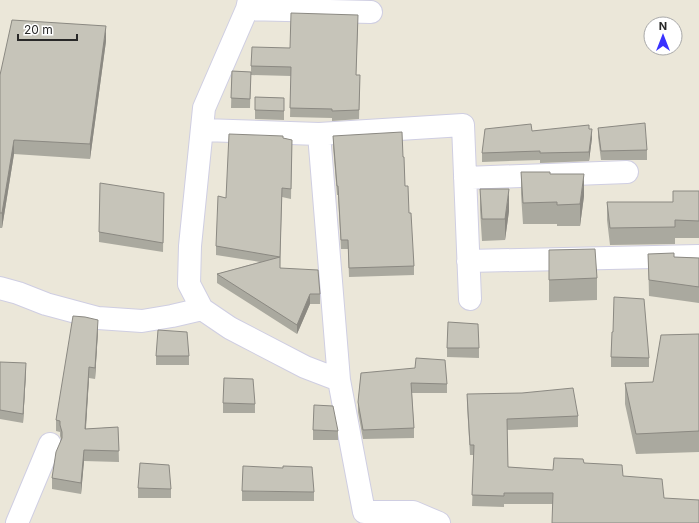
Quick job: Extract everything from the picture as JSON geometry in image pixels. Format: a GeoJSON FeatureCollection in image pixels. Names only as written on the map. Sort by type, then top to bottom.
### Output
{"type":"FeatureCollection","features":[{"type":"Feature","properties":{"kind":"street"},"geometry":{"type":"LineString","coordinates":[[339,380],[305,367],[230,328],[202,309],[189,284],[190,246],[204,108],[248,4],[371,12]]}},
{"type":"Feature","properties":{"kind":"street"},"geometry":{"type":"LineString","coordinates":[[202,130],[319,134],[463,125],[470,299]]}},
{"type":"Feature","properties":{"kind":"street"},"geometry":{"type":"LineString","coordinates":[[319,134],[339,380],[364,512],[412,512],[438,523]]}},
{"type":"Feature","properties":{"kind":"street"},"geometry":{"type":"LineString","coordinates":[[465,178],[627,172]]}},
{"type":"Feature","properties":{"kind":"street"},"geometry":{"type":"LineString","coordinates":[[468,261],[699,256]]}},
{"type":"Feature","properties":{"kind":"street"},"geometry":{"type":"LineString","coordinates":[[0,288],[46,304],[98,318],[142,321],[202,309]]}},
{"type":"Feature","properties":{"kind":"street"},"geometry":{"type":"LineString","coordinates":[[24,522],[50,444]]}},
{"type":"Feature","properties":{"kind":"building"},"geometry":{"type":"Polygon","coordinates":[[[291,13],[358,15],[356,75],[360,75],[359,110],[332,111],[332,109],[290,108],[291,67],[251,66],[252,47],[290,48],[291,13]]]}},
{"type":"Feature","properties":{"kind":"building"},"geometry":{"type":"Polygon","coordinates":[[[12,20],[106,26],[90,144],[14,140],[2,213],[0,213],[0,75],[12,20]]]}},
{"type":"Feature","properties":{"kind":"building"},"geometry":{"type":"Polygon","coordinates":[[[232,71],[251,72],[250,99],[231,98],[232,71]]]}},
{"type":"Feature","properties":{"kind":"building"},"geometry":{"type":"Polygon","coordinates":[[[255,97],[284,98],[284,111],[255,110],[255,97]]]}},
{"type":"Feature","properties":{"kind":"building"},"geometry":{"type":"Polygon","coordinates":[[[645,123],[647,150],[601,151],[598,128],[645,123]]]}},
{"type":"Feature","properties":{"kind":"building"},"geometry":{"type":"Polygon","coordinates":[[[531,124],[532,131],[589,125],[589,129],[592,129],[589,152],[540,153],[540,151],[482,153],[485,129],[531,124]]]}},
{"type":"Feature","properties":{"kind":"building"},"geometry":{"type":"Polygon","coordinates":[[[402,132],[405,186],[408,186],[414,266],[349,268],[348,240],[341,240],[333,136],[402,132]]]}},
{"type":"Feature","properties":{"kind":"building"},"geometry":{"type":"Polygon","coordinates":[[[229,134],[283,136],[283,138],[292,140],[291,189],[282,188],[280,257],[216,246],[218,196],[226,198],[229,134]]]}},
{"type":"Feature","properties":{"kind":"building"},"geometry":{"type":"Polygon","coordinates":[[[521,172],[584,174],[580,204],[557,205],[557,202],[523,203],[521,172]]]}},
{"type":"Feature","properties":{"kind":"building"},"geometry":{"type":"Polygon","coordinates":[[[100,183],[164,193],[163,243],[99,232],[100,183]]]}},
{"type":"Feature","properties":{"kind":"building"},"geometry":{"type":"Polygon","coordinates":[[[480,189],[509,189],[505,219],[482,219],[480,189]]]}},
{"type":"Feature","properties":{"kind":"building"},"geometry":{"type":"Polygon","coordinates":[[[673,191],[699,191],[699,221],[675,220],[675,227],[610,228],[607,202],[673,202],[673,191]]]}},
{"type":"Feature","properties":{"kind":"building"},"geometry":{"type":"Polygon","coordinates":[[[595,249],[597,278],[549,280],[549,250],[595,249]]]}},
{"type":"Feature","properties":{"kind":"building"},"geometry":{"type":"Polygon","coordinates":[[[674,253],[674,257],[699,258],[699,287],[649,280],[648,254],[674,253]]]}},
{"type":"Feature","properties":{"kind":"building"},"geometry":{"type":"Polygon","coordinates":[[[280,257],[280,268],[318,270],[320,294],[310,294],[297,325],[217,274],[280,257]]]}},
{"type":"Feature","properties":{"kind":"building"},"geometry":{"type":"Polygon","coordinates":[[[614,297],[644,299],[649,358],[611,357],[614,297]]]}},
{"type":"Feature","properties":{"kind":"building"},"geometry":{"type":"Polygon","coordinates":[[[73,316],[98,320],[95,368],[89,367],[85,429],[118,427],[119,451],[84,450],[81,483],[52,478],[56,452],[62,438],[60,421],[56,420],[73,316]]]}},
{"type":"Feature","properties":{"kind":"building"},"geometry":{"type":"Polygon","coordinates":[[[448,322],[478,324],[479,348],[447,348],[448,322]]]}},
{"type":"Feature","properties":{"kind":"building"},"geometry":{"type":"Polygon","coordinates":[[[158,330],[187,332],[189,356],[156,356],[158,330]]]}},
{"type":"Feature","properties":{"kind":"building"},"geometry":{"type":"Polygon","coordinates":[[[699,334],[699,431],[636,434],[625,383],[653,382],[661,335],[699,334]]]}},
{"type":"Feature","properties":{"kind":"building"},"geometry":{"type":"Polygon","coordinates":[[[416,358],[445,360],[447,384],[411,383],[414,428],[363,430],[358,402],[361,373],[415,368],[416,358]]]}},
{"type":"Feature","properties":{"kind":"building"},"geometry":{"type":"Polygon","coordinates":[[[0,362],[26,363],[23,414],[0,410],[0,362]]]}},
{"type":"Feature","properties":{"kind":"building"},"geometry":{"type":"Polygon","coordinates":[[[224,378],[253,379],[255,404],[223,403],[224,378]]]}},
{"type":"Feature","properties":{"kind":"building"},"geometry":{"type":"Polygon","coordinates":[[[573,388],[578,416],[507,419],[508,467],[553,470],[554,458],[583,459],[584,463],[622,465],[623,476],[662,479],[664,498],[699,500],[699,523],[552,523],[553,493],[504,493],[504,496],[472,495],[474,445],[470,445],[467,394],[522,393],[573,388]]]}},
{"type":"Feature","properties":{"kind":"building"},"geometry":{"type":"Polygon","coordinates":[[[314,405],[333,406],[338,431],[313,430],[314,405]]]}},
{"type":"Feature","properties":{"kind":"building"},"geometry":{"type":"Polygon","coordinates":[[[140,463],[169,465],[171,489],[138,488],[140,463]]]}},
{"type":"Feature","properties":{"kind":"building"},"geometry":{"type":"Polygon","coordinates":[[[243,466],[283,468],[283,466],[312,467],[314,492],[242,491],[243,466]]]}}]}
